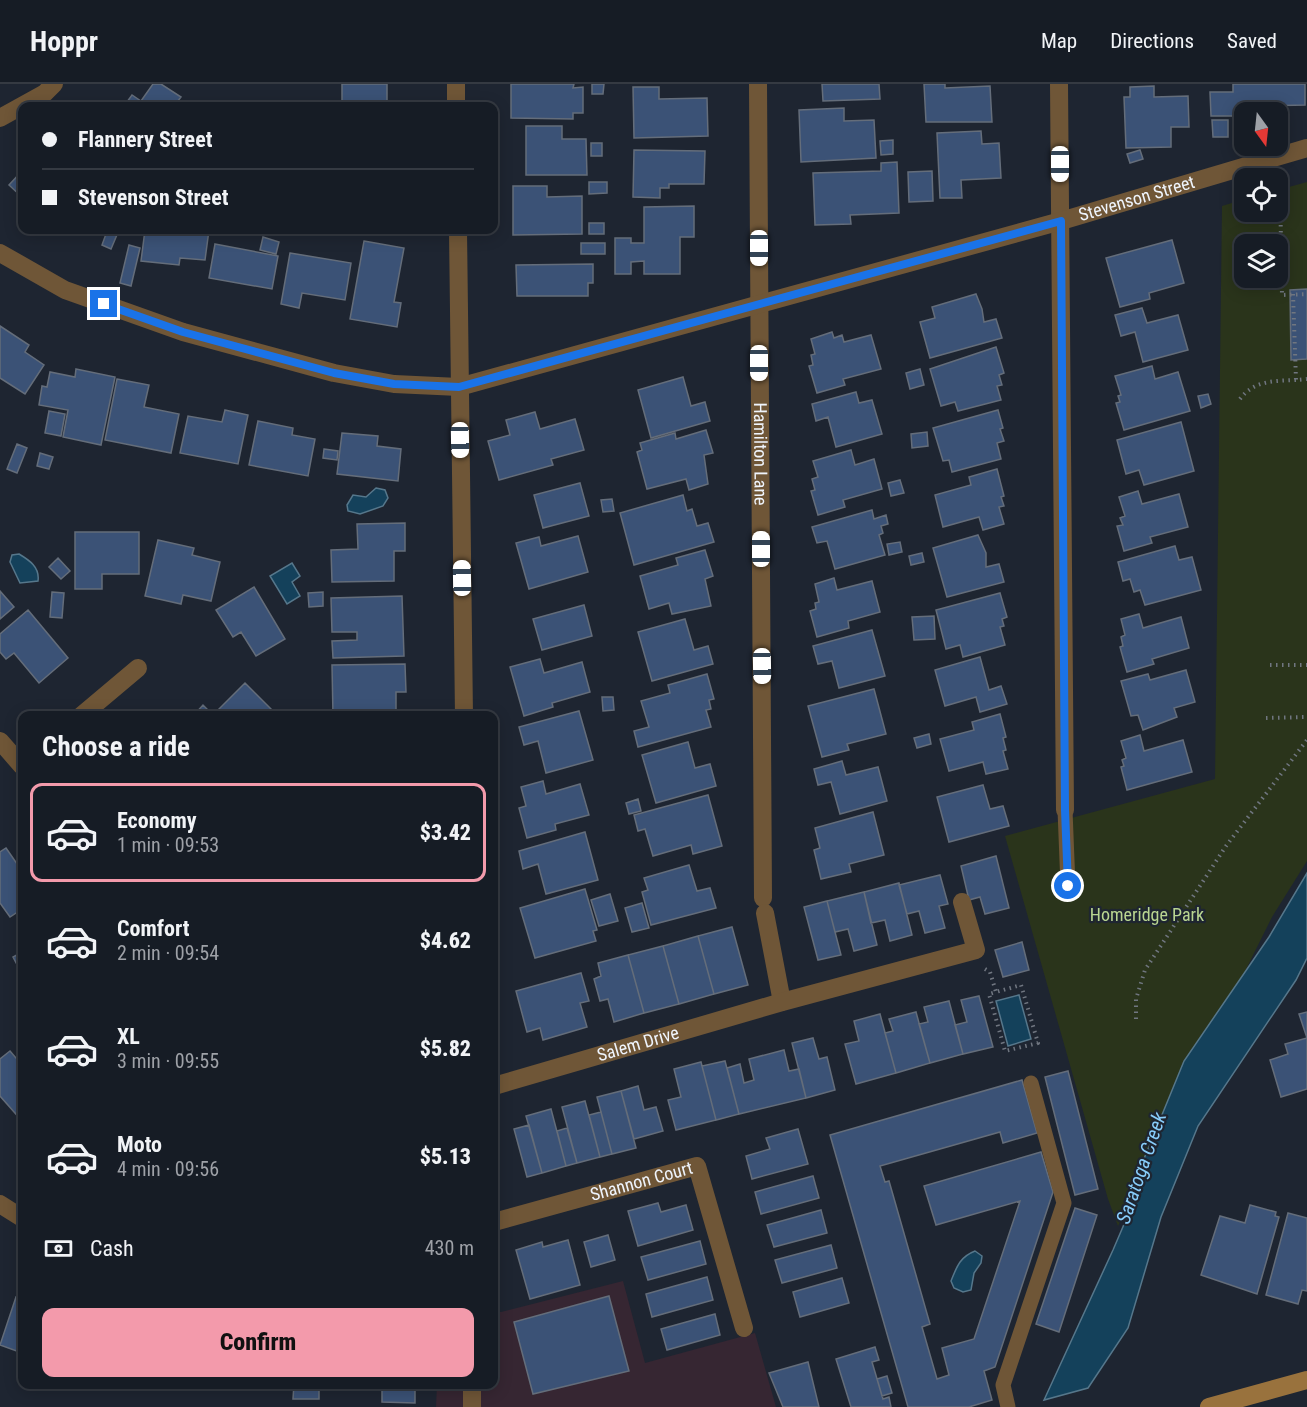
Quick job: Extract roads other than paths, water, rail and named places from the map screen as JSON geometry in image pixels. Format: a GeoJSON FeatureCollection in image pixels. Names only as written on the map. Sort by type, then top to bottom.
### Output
{"type":"FeatureCollection","features":[{"type":"Feature","properties":{"kind":"main road"},"geometry":{"type":"LineString","coordinates":[[1209,1407],[1307,1380]]}},
{"type":"Feature","properties":{"kind":"street"},"geometry":{"type":"LineString","coordinates":[[29,102],[45,93],[54,84]]}},
{"type":"Feature","properties":{"kind":"street"},"geometry":{"type":"LineString","coordinates":[[456,84],[456,102]]}},
{"type":"Feature","properties":{"kind":"street","name":"Hamilton Lane"},"geometry":{"type":"LineString","coordinates":[[758,84],[764,906],[782,1002]]}},
{"type":"Feature","properties":{"kind":"street"},"geometry":{"type":"LineString","coordinates":[[1059,84],[1065,810]]}},
{"type":"Feature","properties":{"kind":"street"},"geometry":{"type":"LineString","coordinates":[[0,118],[18,108]]}},
{"type":"Feature","properties":{"kind":"street","name":"Stevenson Street"},"geometry":{"type":"LineString","coordinates":[[0,253],[65,290],[183,332],[334,373],[394,384],[459,387],[760,306],[1061,221],[1307,148]]}},
{"type":"Feature","properties":{"kind":"street"},"geometry":{"type":"LineString","coordinates":[[458,234],[464,711]]}},
{"type":"Feature","properties":{"kind":"street"},"geometry":{"type":"LineString","coordinates":[[87,711],[138,668]]}},
{"type":"Feature","properties":{"kind":"street"},"geometry":{"type":"LineString","coordinates":[[0,741],[18,761]]}},
{"type":"Feature","properties":{"kind":"street","name":"Salem Drive"},"geometry":{"type":"LineString","coordinates":[[498,1085],[782,1002],[976,950],[962,902]]}},
{"type":"Feature","properties":{"kind":"street","name":"Shannon Court"},"geometry":{"type":"LineString","coordinates":[[498,1221],[697,1166],[744,1328]]}},
{"type":"Feature","properties":{"kind":"street"},"geometry":{"type":"LineString","coordinates":[[0,1204],[18,1215]]}},
{"type":"Feature","properties":{"kind":"street"},"geometry":{"type":"LineString","coordinates":[[472,1389],[472,1407]]}},
{"type":"Feature","properties":{"kind":"lane"},"geometry":{"type":"LineString","coordinates":[[1065,810],[1068,886]]}},
{"type":"Feature","properties":{"kind":"lane"},"geometry":{"type":"LineString","coordinates":[[1008,1407],[1003,1385],[1064,1203],[1031,1083]]}},
{"type":"Feature","properties":{"kind":"water"},"geometry":{"type":"Polygon","coordinates":[[[376,488],[385,490],[388,498],[383,506],[360,514],[348,511],[347,505],[353,495],[366,497],[376,488]]]}},
{"type":"Feature","properties":{"kind":"water"},"geometry":{"type":"Polygon","coordinates":[[[19,554],[36,568],[38,581],[20,583],[10,562],[12,555],[19,554]]]}},
{"type":"Feature","properties":{"kind":"water"},"geometry":{"type":"Polygon","coordinates":[[[292,563],[300,576],[292,582],[300,596],[287,604],[270,576],[292,563]]]}},
{"type":"Feature","properties":{"kind":"water","name":"Saratoga Creek"},"geometry":{"type":"Polygon","coordinates":[[[1307,873],[1307,958],[1296,980],[1198,1126],[1161,1217],[1128,1328],[1088,1388],[1044,1400],[1128,1215],[1139,1171],[1184,1061],[1269,937],[1307,873]]]}},
{"type":"Feature","properties":{"kind":"water"},"geometry":{"type":"Polygon","coordinates":[[[1019,995],[1031,1039],[1008,1046],[996,1001],[1019,995]]]}},
{"type":"Feature","properties":{"kind":"water"},"geometry":{"type":"Polygon","coordinates":[[[975,1251],[982,1256],[981,1263],[974,1273],[971,1290],[963,1292],[954,1288],[951,1281],[960,1263],[975,1251]]]}},
{"type":"Feature","properties":{"kind":"park label","name":"Homeridge Park"},"geometry":{"type":"Point","coordinates":[1147,915]}}]}
